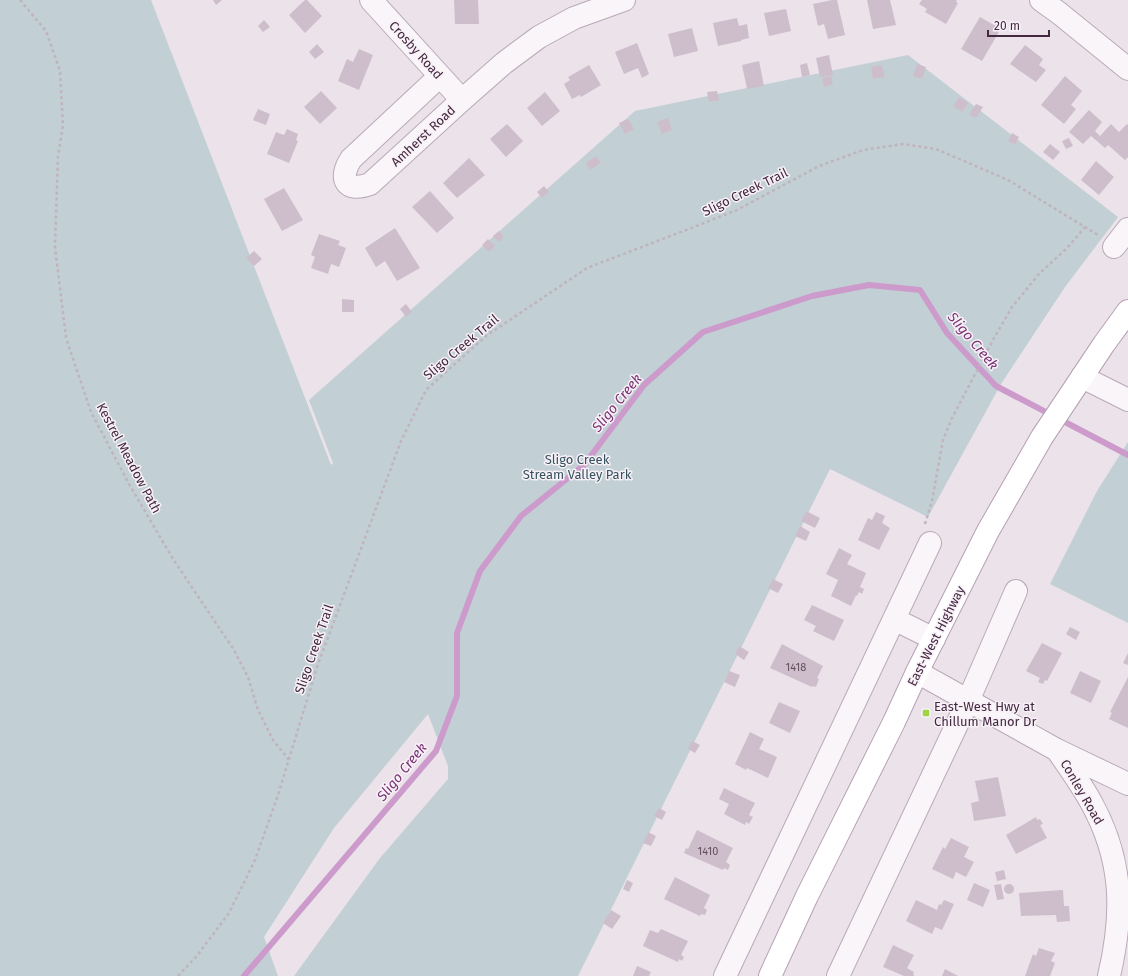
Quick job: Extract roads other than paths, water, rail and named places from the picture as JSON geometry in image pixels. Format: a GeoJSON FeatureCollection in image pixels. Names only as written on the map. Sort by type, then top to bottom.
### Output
{"type":"FeatureCollection","features":[{"type":"Feature","properties":{"kind":"main road","name":"East-West Highway"},"geometry":{"type":"LineString","coordinates":[[770,976],[807,896],[988,531],[1042,437],[1128,311]]}},
{"type":"Feature","properties":{"kind":"street","name":"Crosby Road"},"geometry":{"type":"LineString","coordinates":[[371,0],[462,100]]}},
{"type":"Feature","properties":{"kind":"street","name":"Amherst Road"},"geometry":{"type":"LineString","coordinates":[[440,76],[351,159],[344,175],[346,182],[351,187],[361,188],[370,184],[504,63],[539,37],[574,18],[624,0]]}},
{"type":"Feature","properties":{"kind":"street"},"geometry":{"type":"LineString","coordinates":[[1041,0],[1128,69]]}},
{"type":"Feature","properties":{"kind":"street"},"geometry":{"type":"LineString","coordinates":[[1114,247],[1128,229]]}},
{"type":"Feature","properties":{"kind":"street"},"geometry":{"type":"LineString","coordinates":[[1079,382],[1128,400]]}},
{"type":"Feature","properties":{"kind":"street"},"geometry":{"type":"LineString","coordinates":[[725,976],[930,543]]}},
{"type":"Feature","properties":{"kind":"street"},"geometry":{"type":"LineString","coordinates":[[838,976],[968,701],[1016,591]]}},
{"type":"Feature","properties":{"kind":"street"},"geometry":{"type":"LineString","coordinates":[[894,619],[934,639]]}},
{"type":"Feature","properties":{"kind":"street"},"geometry":{"type":"LineString","coordinates":[[917,672],[1058,750],[1128,784]]}},
{"type":"Feature","properties":{"kind":"street","name":"Conley Road"},"geometry":{"type":"LineString","coordinates":[[1058,750],[1091,801],[1107,835],[1116,868],[1119,896],[1118,928],[1109,976]]}},
{"type":"Feature","properties":{"kind":"waterway","name":"Sligo Creek"},"geometry":{"type":"LineString","coordinates":[[244,976],[436,751],[457,696],[457,633],[480,571],[521,516],[584,465],[644,385],[703,332],[812,296],[869,285],[920,290],[947,333],[996,386],[1128,455]]}},
{"type":"Feature","properties":{"kind":"place","name":"East-West Hwy at Chillum Manor Dr"},"geometry":{"type":"Point","coordinates":[926,713]}},
{"type":"Feature","properties":{"kind":"park label","name":"Sligo Creek Stream Valley Park"},"geometry":{"type":"Point","coordinates":[577,466]}}]}
